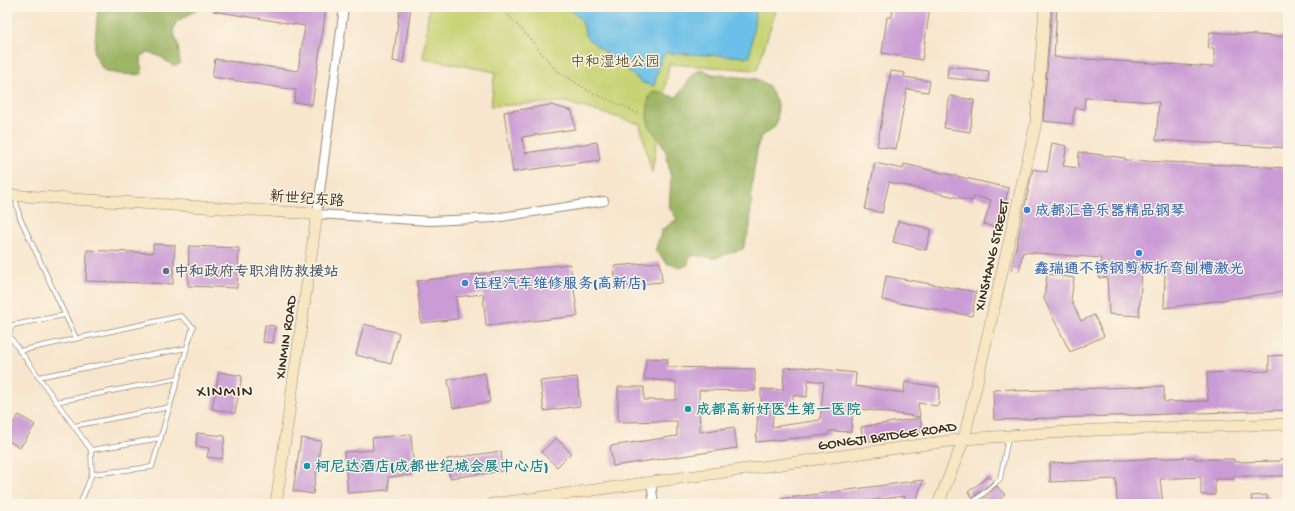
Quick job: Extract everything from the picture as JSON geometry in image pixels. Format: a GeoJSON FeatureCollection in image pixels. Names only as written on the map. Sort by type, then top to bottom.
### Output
{"type":"FeatureCollection","features":[{"type":"Feature","properties":{"kind":"main road","name":"XINSHANG STREET"},"geometry":{"type":"LineString","coordinates":[[938,504],[964,439],[1036,123],[1045,7]]}},
{"type":"Feature","properties":{"kind":"main road","name":"新世纪东路"},"geometry":{"type":"LineString","coordinates":[[11,195],[317,214]]}},
{"type":"Feature","properties":{"kind":"main road","name":"XINMIN ROAD"},"geometry":{"type":"LineString","coordinates":[[276,504],[317,214]]}},
{"type":"Feature","properties":{"kind":"main road","name":"GONGJI BRIDGE ROAD"},"geometry":{"type":"LineString","coordinates":[[492,504],[964,439],[1096,430],[1288,424]]}},
{"type":"Feature","properties":{"kind":"street","name":"XINMIN ROAD"},"geometry":{"type":"LineString","coordinates":[[317,214],[344,7]]}},
{"type":"Feature","properties":{"kind":"street","name":"新世纪东路"},"geometry":{"type":"LineString","coordinates":[[317,214],[430,221],[495,218],[604,201]]}},
{"type":"Feature","properties":{"kind":"street"},"geometry":{"type":"LineString","coordinates":[[651,483],[654,504]]}},
{"type":"Feature","properties":{"kind":"lane"},"geometry":{"type":"LineString","coordinates":[[11,195],[20,218],[76,338]]}},
{"type":"Feature","properties":{"kind":"lane"},"geometry":{"type":"LineString","coordinates":[[65,315],[13,325],[8,334],[91,450],[92,474],[80,504]]}},
{"type":"Feature","properties":{"kind":"lane"},"geometry":{"type":"LineString","coordinates":[[19,351],[181,316],[193,327],[152,467],[92,474]]}},
{"type":"Feature","properties":{"kind":"lane"},"geometry":{"type":"LineString","coordinates":[[38,377],[187,348]]}},
{"type":"Feature","properties":{"kind":"lane"},"geometry":{"type":"LineString","coordinates":[[56,402],[178,378]]}},
{"type":"Feature","properties":{"kind":"lane"},"geometry":{"type":"LineString","coordinates":[[74,426],[170,407]]}},
{"type":"Feature","properties":{"kind":"lane"},"geometry":{"type":"LineString","coordinates":[[971,504],[1000,479],[1009,436]]}},
{"type":"Feature","properties":{"kind":"lane"},"geometry":{"type":"LineString","coordinates":[[91,450],[161,438]]}},
{"type":"Feature","properties":{"kind":"path"},"geometry":{"type":"LineString","coordinates":[[500,7],[525,33],[556,70],[587,90],[640,114]]}},
{"type":"Feature","properties":{"kind":"green space"},"geometry":{"type":"Polygon","coordinates":[[[98,7],[197,7],[195,11],[176,22],[173,31],[178,44],[180,64],[173,66],[161,57],[148,52],[141,56],[142,74],[121,74],[109,72],[102,68],[94,54],[98,7]]]}},
{"type":"Feature","properties":{"kind":"green space","name":"中和湿地公园"},"geometry":{"type":"Polygon","coordinates":[[[429,7],[777,7],[757,70],[669,64],[652,173],[640,124],[565,102],[491,106],[495,72],[423,58],[429,7]]]}},
{"type":"Feature","properties":{"kind":"green space"},"geometry":{"type":"Polygon","coordinates":[[[700,69],[712,74],[757,79],[769,86],[778,105],[777,122],[773,128],[761,137],[758,145],[752,182],[750,227],[743,249],[714,258],[694,255],[689,258],[688,265],[680,268],[667,263],[655,251],[662,230],[677,219],[669,207],[671,179],[666,152],[661,142],[649,127],[647,116],[649,96],[654,91],[677,97],[692,76],[700,69]]]}},
{"type":"Feature","properties":{"kind":"water"},"geometry":{"type":"Polygon","coordinates":[[[568,7],[756,7],[750,57],[666,53],[661,59],[654,86],[643,83],[586,37],[582,21],[568,7]]]}},
{"type":"Feature","properties":{"kind":"building"},"geometry":{"type":"Polygon","coordinates":[[[214,7],[309,7],[326,9],[312,105],[294,102],[296,90],[212,77],[215,59],[298,71],[305,26],[213,11],[214,7]]]}},
{"type":"Feature","properties":{"kind":"building"},"geometry":{"type":"Polygon","coordinates":[[[400,7],[411,7],[403,63],[393,61],[400,7]]]}},
{"type":"Feature","properties":{"kind":"building"},"geometry":{"type":"Polygon","coordinates":[[[893,7],[930,7],[922,60],[882,53],[887,17],[892,17],[893,7]]]}},
{"type":"Feature","properties":{"kind":"building"},"geometry":{"type":"Polygon","coordinates":[[[1052,7],[1057,7],[1054,57],[1214,67],[1214,48],[1208,48],[1210,32],[1288,37],[1288,148],[1156,140],[1159,102],[1085,98],[1084,109],[1075,108],[1072,124],[1043,121],[1052,7]]]}},
{"type":"Feature","properties":{"kind":"building"},"geometry":{"type":"Polygon","coordinates":[[[948,66],[989,71],[988,82],[947,78],[948,66]]]}},
{"type":"Feature","properties":{"kind":"building"},"geometry":{"type":"Polygon","coordinates":[[[891,71],[905,73],[904,77],[930,81],[928,92],[907,89],[896,149],[877,146],[891,71]]]}},
{"type":"Feature","properties":{"kind":"building"},"geometry":{"type":"Polygon","coordinates":[[[950,96],[974,100],[970,132],[944,128],[950,96]]]}},
{"type":"Feature","properties":{"kind":"building"},"geometry":{"type":"Polygon","coordinates":[[[551,105],[572,111],[575,129],[522,137],[525,153],[597,142],[600,160],[513,172],[504,112],[551,105]]]}},
{"type":"Feature","properties":{"kind":"building"},"geometry":{"type":"Polygon","coordinates":[[[1052,143],[1067,146],[1063,166],[1078,168],[1079,152],[1125,158],[1125,160],[1288,168],[1288,291],[1164,308],[1165,274],[1142,271],[1139,316],[1109,314],[1107,277],[1099,278],[1101,258],[1023,252],[1019,271],[1011,270],[1033,169],[1047,172],[1052,143]]]}},
{"type":"Feature","properties":{"kind":"building"},"geometry":{"type":"Polygon","coordinates":[[[875,163],[903,169],[904,164],[1009,188],[998,228],[984,224],[991,200],[974,196],[973,201],[889,182],[882,213],[865,209],[875,163]]]}},
{"type":"Feature","properties":{"kind":"building"},"geometry":{"type":"Polygon","coordinates":[[[898,221],[931,229],[926,250],[893,242],[898,221]]]}},
{"type":"Feature","properties":{"kind":"building"},"geometry":{"type":"Polygon","coordinates":[[[153,244],[175,245],[173,284],[86,281],[87,250],[153,253],[153,244]]]}},
{"type":"Feature","properties":{"kind":"building"},"geometry":{"type":"Polygon","coordinates":[[[189,246],[239,248],[237,288],[188,286],[189,246]]]}},
{"type":"Feature","properties":{"kind":"building"},"geometry":{"type":"Polygon","coordinates":[[[660,262],[662,282],[616,286],[614,266],[660,262]]]}},
{"type":"Feature","properties":{"kind":"building"},"geometry":{"type":"Polygon","coordinates":[[[570,264],[578,316],[486,326],[483,294],[456,297],[458,319],[421,323],[417,281],[570,264]]]}},
{"type":"Feature","properties":{"kind":"building"},"geometry":{"type":"Polygon","coordinates":[[[1047,274],[1074,278],[1071,300],[1081,321],[1094,315],[1104,336],[1070,352],[1044,299],[1047,274]]]}},
{"type":"Feature","properties":{"kind":"building"},"geometry":{"type":"Polygon","coordinates":[[[886,276],[976,292],[972,316],[882,300],[886,276]]]}},
{"type":"Feature","properties":{"kind":"building"},"geometry":{"type":"Polygon","coordinates":[[[364,324],[399,333],[391,364],[356,355],[364,324]]]}},
{"type":"Feature","properties":{"kind":"building"},"geometry":{"type":"Polygon","coordinates":[[[265,325],[275,326],[273,343],[263,342],[265,325]]]}},
{"type":"Feature","properties":{"kind":"building"},"geometry":{"type":"Polygon","coordinates":[[[1288,355],[1288,410],[994,420],[993,390],[1015,389],[1015,391],[1164,386],[1164,402],[1208,401],[1207,373],[1269,371],[1269,356],[1288,355]]]}},
{"type":"Feature","properties":{"kind":"building"},"geometry":{"type":"Polygon","coordinates":[[[646,358],[668,359],[667,367],[755,369],[755,391],[699,390],[700,432],[734,427],[737,448],[613,466],[610,446],[677,436],[677,421],[618,422],[618,387],[644,387],[644,400],[676,400],[676,382],[644,379],[646,358]]]}},
{"type":"Feature","properties":{"kind":"building"},"geometry":{"type":"Polygon","coordinates":[[[802,367],[856,373],[855,386],[904,393],[905,382],[940,387],[938,406],[918,403],[920,417],[853,408],[851,432],[829,431],[828,435],[756,442],[758,410],[761,410],[761,389],[783,390],[784,368],[802,367]],[[808,380],[807,397],[793,395],[793,405],[774,405],[772,427],[820,420],[824,382],[808,380]]]}},
{"type":"Feature","properties":{"kind":"building"},"geometry":{"type":"Polygon","coordinates":[[[219,372],[242,376],[235,413],[212,409],[219,372]]]}},
{"type":"Feature","properties":{"kind":"building"},"geometry":{"type":"Polygon","coordinates":[[[485,373],[490,402],[453,408],[448,380],[485,373]]]}},
{"type":"Feature","properties":{"kind":"building"},"geometry":{"type":"Polygon","coordinates":[[[577,377],[580,406],[544,411],[540,381],[577,377]]]}},
{"type":"Feature","properties":{"kind":"building"},"geometry":{"type":"Polygon","coordinates":[[[19,415],[35,425],[20,448],[7,440],[7,432],[19,415]]]}},
{"type":"Feature","properties":{"kind":"building"},"geometry":{"type":"Polygon","coordinates":[[[920,418],[923,432],[863,442],[861,427],[920,418]]]}},
{"type":"Feature","properties":{"kind":"building"},"geometry":{"type":"Polygon","coordinates":[[[197,433],[225,436],[222,459],[207,457],[209,448],[196,446],[197,433]]]}},
{"type":"Feature","properties":{"kind":"building"},"geometry":{"type":"Polygon","coordinates":[[[411,434],[414,475],[388,477],[389,490],[348,493],[344,452],[373,450],[372,438],[411,434]]]}},
{"type":"Feature","properties":{"kind":"building","name":"柯尼达酒店(成都世纪城会展中心店)"},"geometry":{"type":"Polygon","coordinates":[[[301,438],[321,441],[313,494],[293,491],[301,438]]]}},
{"type":"Feature","properties":{"kind":"building"},"geometry":{"type":"Polygon","coordinates":[[[556,438],[571,453],[557,467],[541,452],[556,438]]]}},
{"type":"Feature","properties":{"kind":"building"},"geometry":{"type":"Polygon","coordinates":[[[501,451],[503,471],[450,478],[447,459],[501,451]]]}},
{"type":"Feature","properties":{"kind":"building"},"geometry":{"type":"Polygon","coordinates":[[[1195,457],[1195,459],[1234,459],[1234,462],[1280,461],[1280,459],[1288,459],[1288,476],[1234,476],[1234,479],[1215,479],[1215,495],[1201,495],[1201,477],[1160,479],[1163,504],[1117,504],[1116,479],[1050,482],[1050,463],[1195,457]]]}},
{"type":"Feature","properties":{"kind":"building"},"geometry":{"type":"Polygon","coordinates":[[[989,476],[993,481],[973,498],[968,492],[989,476]]]}},
{"type":"Feature","properties":{"kind":"building"},"geometry":{"type":"Polygon","coordinates":[[[923,480],[915,504],[903,504],[905,496],[843,504],[780,504],[780,499],[923,480]]]}},
{"type":"Feature","properties":{"kind":"building"},"geometry":{"type":"Polygon","coordinates":[[[997,486],[1005,495],[994,504],[978,504],[997,486]]]}},
{"type":"Feature","properties":{"kind":"building"},"geometry":{"type":"Polygon","coordinates":[[[1267,495],[1268,504],[1252,504],[1251,496],[1267,495]]]}},
{"type":"Feature","properties":{"kind":"place","name":"成都汇音乐器精品钢琴"},"geometry":{"type":"Point","coordinates":[1027,210]}},
{"type":"Feature","properties":{"kind":"place","name":"鑫瑞通不锈钢剪板折弯刨槽激光"},"geometry":{"type":"Point","coordinates":[1139,253]}},
{"type":"Feature","properties":{"kind":"place","name":"中和政府专职消防救援站"},"geometry":{"type":"Point","coordinates":[166,271]}},
{"type":"Feature","properties":{"kind":"place","name":"钰程汽车维修服务(高新店)"},"geometry":{"type":"Point","coordinates":[465,283]}},
{"type":"Feature","properties":{"kind":"place","name":"成都高新好医生第一医院"},"geometry":{"type":"Point","coordinates":[688,409]}},
{"type":"Feature","properties":{"kind":"place","name":"柯尼达酒店(成都世纪城会展中心店)"},"geometry":{"type":"Point","coordinates":[307,466]}},
{"type":"Feature","properties":{"kind":"district","name":"XINMIN"},"geometry":{"type":"Point","coordinates":[225,390]}}]}
